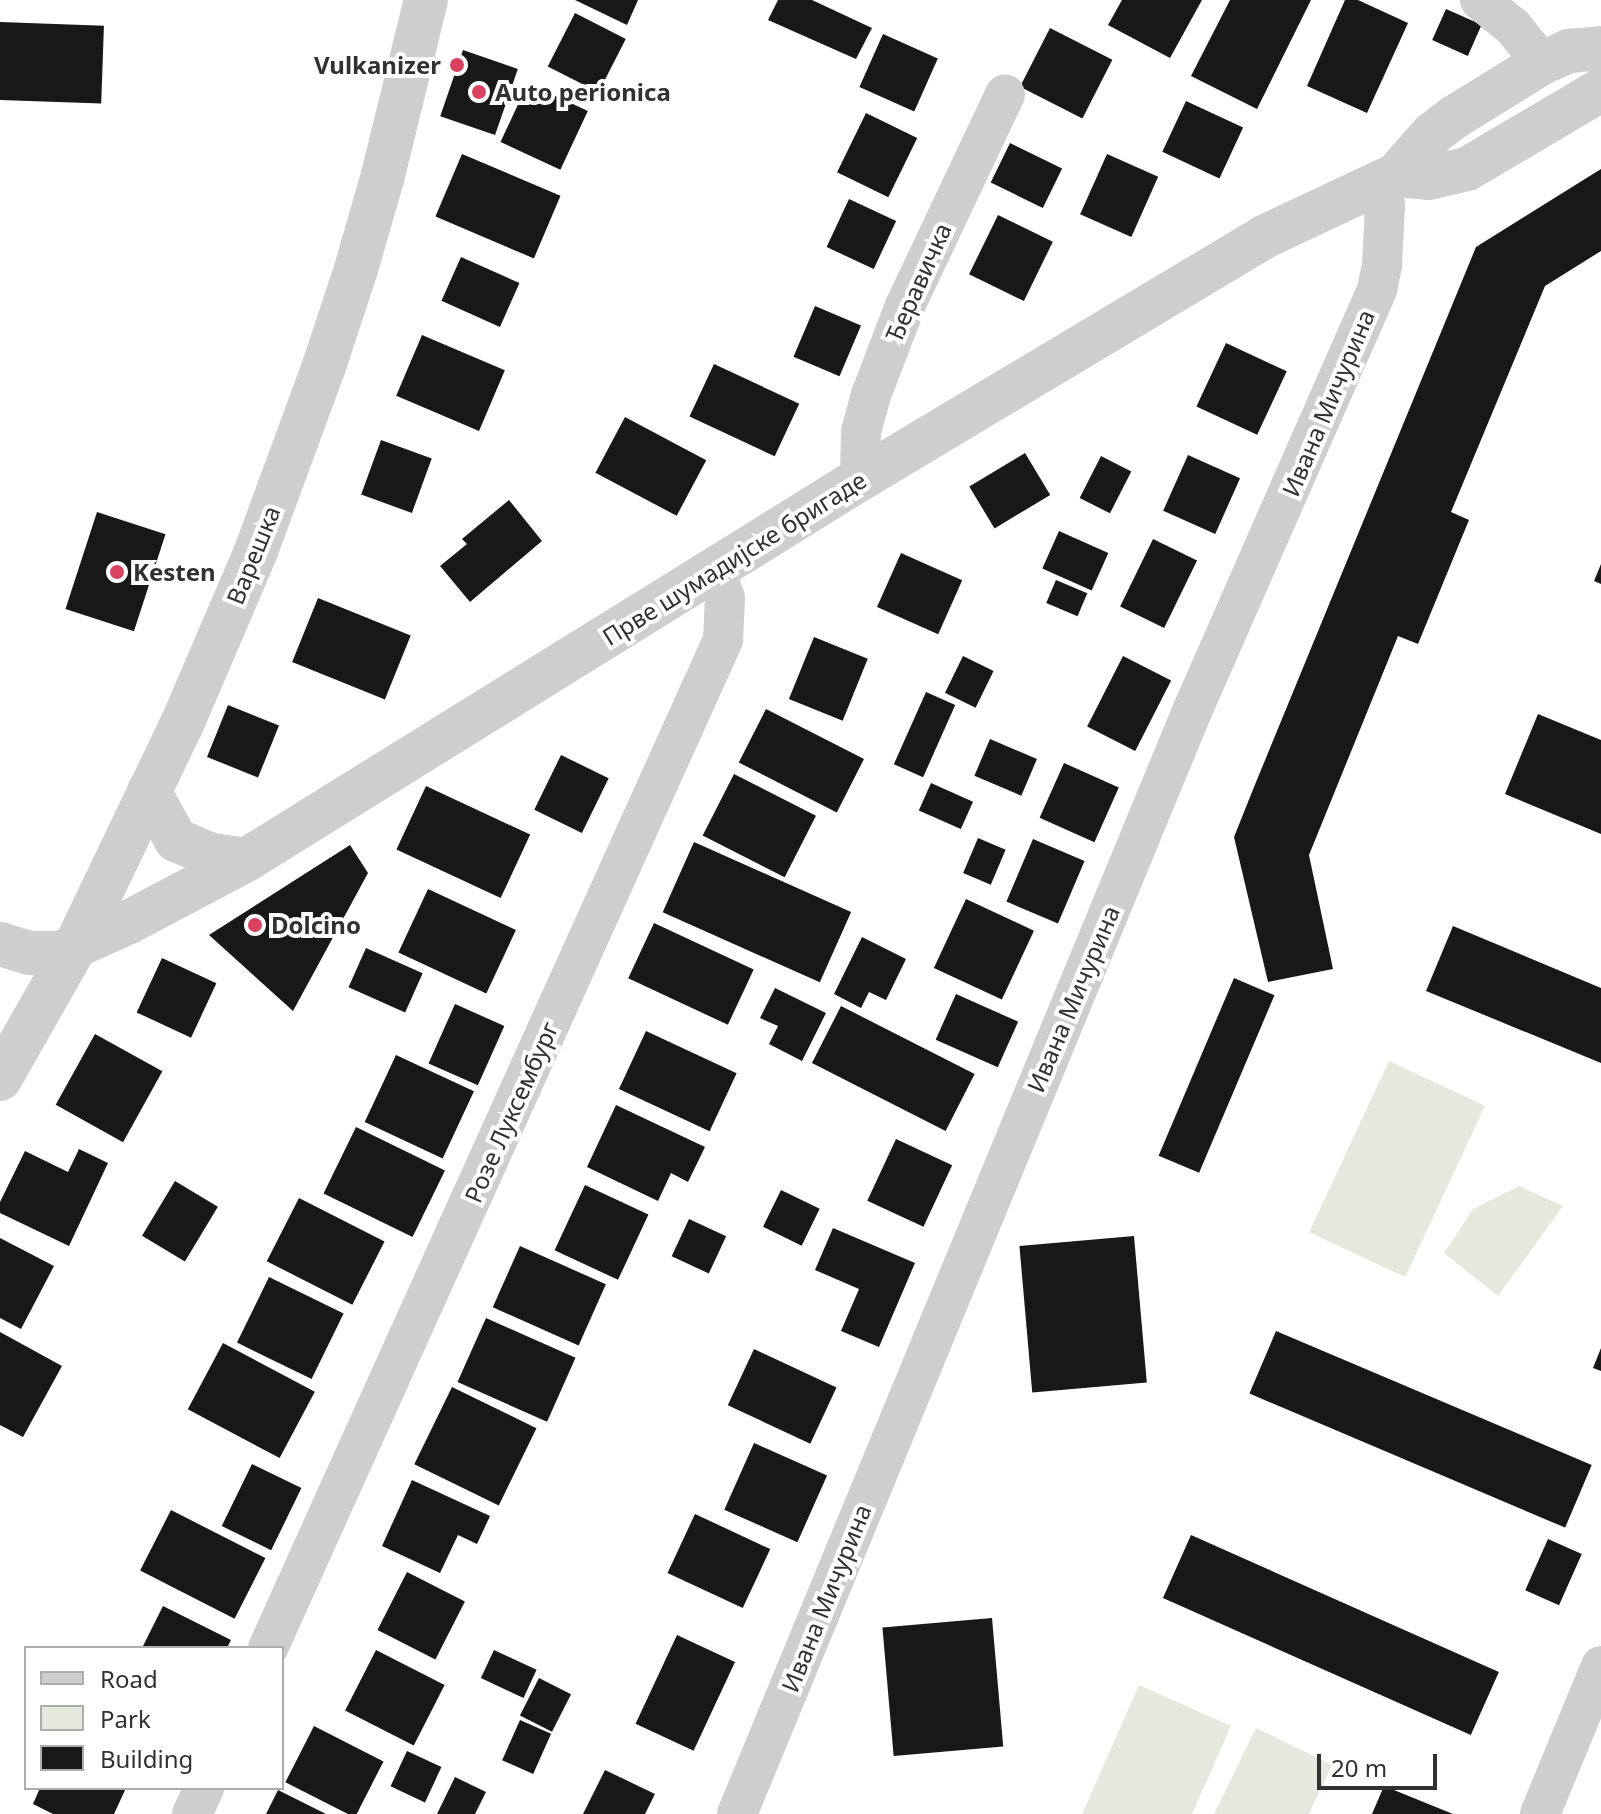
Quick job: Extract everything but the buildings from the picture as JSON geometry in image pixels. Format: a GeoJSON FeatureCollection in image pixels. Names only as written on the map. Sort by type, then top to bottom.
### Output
{"type":"FeatureCollection","features":[{"type":"Feature","properties":{"kind":"street","name":"Варешка"},"geometry":{"type":"LineString","coordinates":[[0,1079],[75,947],[182,724],[256,551],[324,366],[382,179],[426,0]]}},
{"type":"Feature","properties":{"kind":"street"},"geometry":{"type":"LineString","coordinates":[[1480,0],[1503,16],[1542,63]]}},
{"type":"Feature","properties":{"kind":"street","name":"Прве шумадијске бригаде"},"geometry":{"type":"LineString","coordinates":[[0,944],[39,954],[75,947],[246,860],[860,479],[1264,237],[1389,178],[1432,134],[1453,118],[1542,63],[1569,51],[1601,48]]}},
{"type":"Feature","properties":{"kind":"street","name":"Прве шумадијске бригаде"},"geometry":{"type":"LineString","coordinates":[[1389,178],[1428,178],[1467,169],[1601,90]]}},
{"type":"Feature","properties":{"kind":"street","name":"Ђеравичка"},"geometry":{"type":"LineString","coordinates":[[860,479],[861,432],[871,395],[905,306],[1005,94]]}},
{"type":"Feature","properties":{"kind":"street","name":"Ивана Мичурина"},"geometry":{"type":"LineString","coordinates":[[737,1814],[1193,709],[1377,289],[1389,178]]}},
{"type":"Feature","properties":{"kind":"street","name":"Розе Луксембург"},"geometry":{"type":"LineString","coordinates":[[269,1646],[723,640],[725,598],[715,570]]}},
{"type":"Feature","properties":{"kind":"street"},"geometry":{"type":"LineString","coordinates":[[149,791],[176,840],[212,855],[246,860]]}},
{"type":"Feature","properties":{"kind":"street"},"geometry":{"type":"LineString","coordinates":[[1540,1814],[1601,1666]]}},
{"type":"Feature","properties":{"kind":"street"},"geometry":{"type":"LineString","coordinates":[[192,1814],[203,1790]]}},
{"type":"Feature","properties":{"kind":"green space"},"geometry":{"type":"Polygon","coordinates":[[[1389,1061],[1485,1106],[1405,1277],[1309,1232],[1389,1061]]]}},
{"type":"Feature","properties":{"kind":"green space"},"geometry":{"type":"Polygon","coordinates":[[[1519,1186],[1563,1206],[1498,1296],[1444,1253],[1473,1209],[1519,1186]]]}},
{"type":"Feature","properties":{"kind":"green space"},"geometry":{"type":"Polygon","coordinates":[[[1139,1685],[1231,1726],[1192,1814],[1082,1814],[1139,1685]]]}},
{"type":"Feature","properties":{"kind":"green space"},"geometry":{"type":"Polygon","coordinates":[[[1256,1728],[1332,1765],[1309,1814],[1214,1814],[1256,1728]]]}},
{"type":"Feature","properties":{"kind":"place","name":"Vulkanizer"},"geometry":{"type":"Point","coordinates":[457,65]}},
{"type":"Feature","properties":{"kind":"place","name":"Auto perionica"},"geometry":{"type":"Point","coordinates":[479,92]}},
{"type":"Feature","properties":{"kind":"place","name":"Kesten"},"geometry":{"type":"Point","coordinates":[117,572]}},
{"type":"Feature","properties":{"kind":"place","name":"Dolcino"},"geometry":{"type":"Point","coordinates":[255,925]}}]}
